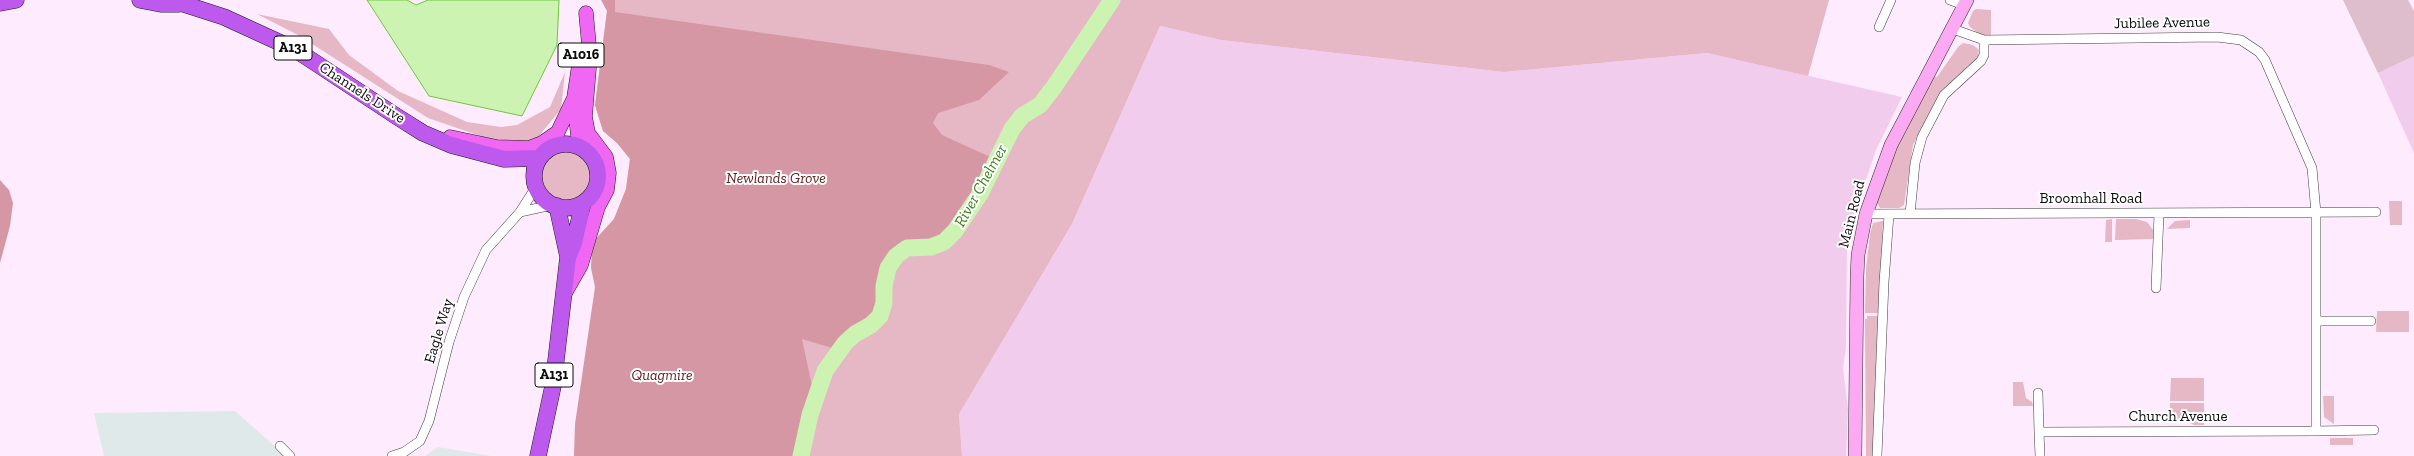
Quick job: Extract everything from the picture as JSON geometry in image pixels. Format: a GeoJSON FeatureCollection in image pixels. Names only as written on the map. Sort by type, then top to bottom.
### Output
{"type":"FeatureCollection","features":[{"type":"Feature","properties":{"kind":"highway"},"geometry":{"type":"LineString","coordinates":[[0,3],[16,0]]}},
{"type":"Feature","properties":{"kind":"highway","name":"Channels Drive"},"geometry":{"type":"LineString","coordinates":[[140,0],[161,4],[175,2],[224,17],[296,50],[423,133],[451,145],[504,159],[539,158]]}},
{"type":"Feature","properties":{"kind":"highway"},"geometry":{"type":"LineString","coordinates":[[567,144],[583,149],[593,159],[598,173],[595,189],[583,203],[571,207],[555,205],[545,200],[535,183],[539,158],[551,147],[567,144]]}},
{"type":"Feature","properties":{"kind":"highway","name":"Channels Drive"},"geometry":{"type":"LineString","coordinates":[[504,159],[535,183]]}},
{"type":"Feature","properties":{"kind":"highway","name":"A131"},"geometry":{"type":"LineString","coordinates":[[538,456],[553,386],[568,257],[574,243],[583,203]]}},
{"type":"Feature","properties":{"kind":"highway","name":"A131"},"geometry":{"type":"LineString","coordinates":[[555,205],[568,257]]}},
{"type":"Feature","properties":{"kind":"main road","name":"Main Road"},"geometry":{"type":"LineString","coordinates":[[1855,456],[1858,255],[1866,214],[1891,145],[1965,3]]}},
{"type":"Feature","properties":{"kind":"main road"},"geometry":{"type":"LineString","coordinates":[[565,293],[581,265],[598,207],[607,190],[609,174],[606,157],[588,133],[585,117],[590,56],[585,6]]}},
{"type":"Feature","properties":{"kind":"main road","name":"A1016"},"geometry":{"type":"LineString","coordinates":[[583,149],[578,136],[574,98],[585,6]]}},
{"type":"Feature","properties":{"kind":"main road","name":"A1016"},"geometry":{"type":"LineString","coordinates":[[551,147],[574,98]]}},
{"type":"Feature","properties":{"kind":"main road"},"geometry":{"type":"LineString","coordinates":[[396,116],[417,122],[456,139],[497,146],[529,148],[542,143],[558,132]]}},
{"type":"Feature","properties":{"kind":"street"},"geometry":{"type":"LineString","coordinates":[[1879,27],[1891,0]]}},
{"type":"Feature","properties":{"kind":"street"},"geometry":{"type":"LineString","coordinates":[[1950,0],[1965,3]]}},
{"type":"Feature","properties":{"kind":"street","name":"Jubilee Avenue"},"geometry":{"type":"LineString","coordinates":[[1953,28],[1984,40],[2217,37],[2241,40],[2259,52],[2265,60],[2306,151],[2314,184],[2316,213]]}},
{"type":"Feature","properties":{"kind":"street"},"geometry":{"type":"LineString","coordinates":[[1910,214],[1915,163],[1922,137],[1944,95],[1981,61],[1984,55],[1984,40]]}},
{"type":"Feature","properties":{"kind":"street","name":"Eagle Way"},"geometry":{"type":"LineString","coordinates":[[392,456],[404,452],[420,441],[429,421],[449,342],[464,297],[486,250],[520,212],[535,183]]}},
{"type":"Feature","properties":{"kind":"street"},"geometry":{"type":"LineString","coordinates":[[520,212],[555,205]]}},
{"type":"Feature","properties":{"kind":"street"},"geometry":{"type":"LineString","coordinates":[[2316,431],[2316,213],[2376,212]]}},
{"type":"Feature","properties":{"kind":"street","name":"Broomhall Road"},"geometry":{"type":"LineString","coordinates":[[1866,214],[2316,213]]}},
{"type":"Feature","properties":{"kind":"street"},"geometry":{"type":"LineString","coordinates":[[2156,288],[2159,214]]}},
{"type":"Feature","properties":{"kind":"street"},"geometry":{"type":"LineString","coordinates":[[1877,456],[1883,299],[1889,215]]}},
{"type":"Feature","properties":{"kind":"street"},"geometry":{"type":"LineString","coordinates":[[2316,321],[2371,321]]}},
{"type":"Feature","properties":{"kind":"street"},"geometry":{"type":"LineString","coordinates":[[2038,393],[2040,456]]}},
{"type":"Feature","properties":{"kind":"street","name":"Church Avenue"},"geometry":{"type":"LineString","coordinates":[[2039,432],[2374,430]]}},
{"type":"Feature","properties":{"kind":"street"},"geometry":{"type":"LineString","coordinates":[[280,446],[290,456]]}},
{"type":"Feature","properties":{"kind":"shaded area"},"geometry":{"type":"Polygon","coordinates":[[[367,0],[407,0],[416,5],[428,0],[559,0],[557,45],[522,116],[429,96],[367,0]]]}},
{"type":"Feature","properties":{"kind":"shaded area"},"geometry":{"type":"Polygon","coordinates":[[[2343,0],[2408,0],[2414,11],[2414,56],[2378,73],[2343,0]]]}},
{"type":"Feature","properties":{"kind":"shaded area"},"geometry":{"type":"Polygon","coordinates":[[[1160,26],[1221,40],[1504,72],[1707,53],[1902,97],[1876,150],[1854,215],[1847,249],[1846,347],[1843,368],[1848,409],[1846,456],[962,456],[959,414],[1072,224],[1160,26]]]}},
{"type":"Feature","properties":{"kind":"shaded area"},"geometry":{"type":"Polygon","coordinates":[[[2414,56],[2414,153],[2378,73],[2414,56]]]}},
{"type":"Feature","properties":{"kind":"shaded area"},"geometry":{"type":"Polygon","coordinates":[[[235,411],[286,456],[104,456],[94,413],[235,411]]]}},
{"type":"Feature","properties":{"kind":"shaded area"},"geometry":{"type":"Polygon","coordinates":[[[438,447],[491,456],[425,456],[438,447]]]}},
{"type":"Feature","properties":{"kind":"green space","name":"Newlands Grove"},"geometry":{"type":"Polygon","coordinates":[[[601,0],[615,0],[615,12],[989,65],[1009,72],[979,100],[938,113],[933,123],[942,135],[997,160],[978,195],[953,233],[944,242],[931,248],[907,248],[896,256],[888,267],[880,316],[855,334],[839,350],[802,339],[816,405],[804,456],[574,456],[575,424],[595,287],[591,268],[592,243],[614,219],[626,189],[630,159],[617,143],[603,131],[595,105],[607,11],[601,0]]]}},
{"type":"Feature","properties":{"kind":"green space"},"geometry":{"type":"Polygon","coordinates":[[[615,0],[1829,0],[1808,76],[1707,53],[1504,72],[1221,40],[1160,26],[1072,224],[959,414],[962,456],[804,456],[816,405],[592,243],[614,219],[626,189],[630,159],[617,143],[603,131],[595,105],[607,11],[615,11],[615,0]]]}},
{"type":"Feature","properties":{"kind":"green space"},"geometry":{"type":"Polygon","coordinates":[[[1976,9],[1991,10],[1991,35],[1981,35],[1970,27],[1968,23],[1973,11],[1976,9]]]}},
{"type":"Feature","properties":{"kind":"green space"},"geometry":{"type":"Polygon","coordinates":[[[257,14],[329,29],[349,55],[398,91],[467,122],[501,127],[517,125],[550,107],[565,72],[561,109],[534,142],[489,139],[428,118],[298,35],[257,14]]]}},
{"type":"Feature","properties":{"kind":"green space"},"geometry":{"type":"Polygon","coordinates":[[[1963,43],[1973,45],[1979,50],[1978,57],[1942,90],[1913,145],[1904,205],[1899,208],[1880,208],[1876,202],[1894,152],[1934,76],[1937,77],[1958,47],[1963,43]]]}},
{"type":"Feature","properties":{"kind":"green space"},"geometry":{"type":"Polygon","coordinates":[[[567,148],[577,150],[585,156],[591,164],[593,174],[591,184],[585,192],[577,198],[567,200],[557,198],[549,192],[543,184],[541,174],[543,164],[549,156],[557,150],[567,148]]]}},
{"type":"Feature","properties":{"kind":"green space"},"geometry":{"type":"Polygon","coordinates":[[[0,180],[9,190],[13,203],[10,226],[0,263],[0,180]]]}},
{"type":"Feature","properties":{"kind":"green space"},"geometry":{"type":"Polygon","coordinates":[[[2389,201],[2402,201],[2402,225],[2390,225],[2389,201]]]}},
{"type":"Feature","properties":{"kind":"green space"},"geometry":{"type":"Polygon","coordinates":[[[2112,219],[2112,242],[2105,242],[2106,220],[2112,219]]]}},
{"type":"Feature","properties":{"kind":"green space"},"geometry":{"type":"Polygon","coordinates":[[[2116,219],[2136,219],[2147,222],[2153,230],[2153,239],[2115,240],[2116,219]]]}},
{"type":"Feature","properties":{"kind":"green space"},"geometry":{"type":"Polygon","coordinates":[[[2190,220],[2190,228],[2167,229],[2175,221],[2190,220]]]}},
{"type":"Feature","properties":{"kind":"green space"},"geometry":{"type":"Polygon","coordinates":[[[1883,221],[1879,313],[1865,313],[1866,268],[1870,234],[1873,223],[1883,221]]]}},
{"type":"Feature","properties":{"kind":"green space"},"geometry":{"type":"Polygon","coordinates":[[[2377,311],[2409,311],[2409,332],[2376,332],[2377,311]]]}},
{"type":"Feature","properties":{"kind":"green space"},"geometry":{"type":"Polygon","coordinates":[[[1867,316],[1879,316],[1874,456],[1866,456],[1865,319],[1867,319],[1867,316]]]}},
{"type":"Feature","properties":{"kind":"green space"},"geometry":{"type":"Polygon","coordinates":[[[2171,378],[2204,378],[2204,401],[2170,401],[2171,378]]]}},
{"type":"Feature","properties":{"kind":"green space"},"geometry":{"type":"Polygon","coordinates":[[[2013,382],[2023,382],[2026,398],[2032,402],[2033,406],[2013,406],[2013,382]]]}},
{"type":"Feature","properties":{"kind":"green space"},"geometry":{"type":"Polygon","coordinates":[[[2323,396],[2334,396],[2334,424],[2324,417],[2323,396]]]}},
{"type":"Feature","properties":{"kind":"green space"},"geometry":{"type":"Polygon","coordinates":[[[2170,403],[2204,403],[2204,425],[2194,425],[2186,421],[2170,421],[2170,403]]]}},
{"type":"Feature","properties":{"kind":"green space"},"geometry":{"type":"Polygon","coordinates":[[[2330,438],[2353,438],[2353,445],[2330,445],[2330,438]]]}},
{"type":"Feature","properties":{"kind":"waterway","name":"River Chelmer"},"geometry":{"type":"LineString","coordinates":[[801,456],[810,415],[825,371],[845,343],[855,334],[871,325],[880,316],[884,303],[884,286],[888,268],[896,256],[907,248],[931,247],[944,242],[955,231],[980,194],[1012,129],[1022,116],[1040,105],[1054,87],[1112,0]]}},
{"type":"Feature","properties":{"kind":"park label","name":"Quagmire"},"geometry":{"type":"Point","coordinates":[662,376]}}]}
